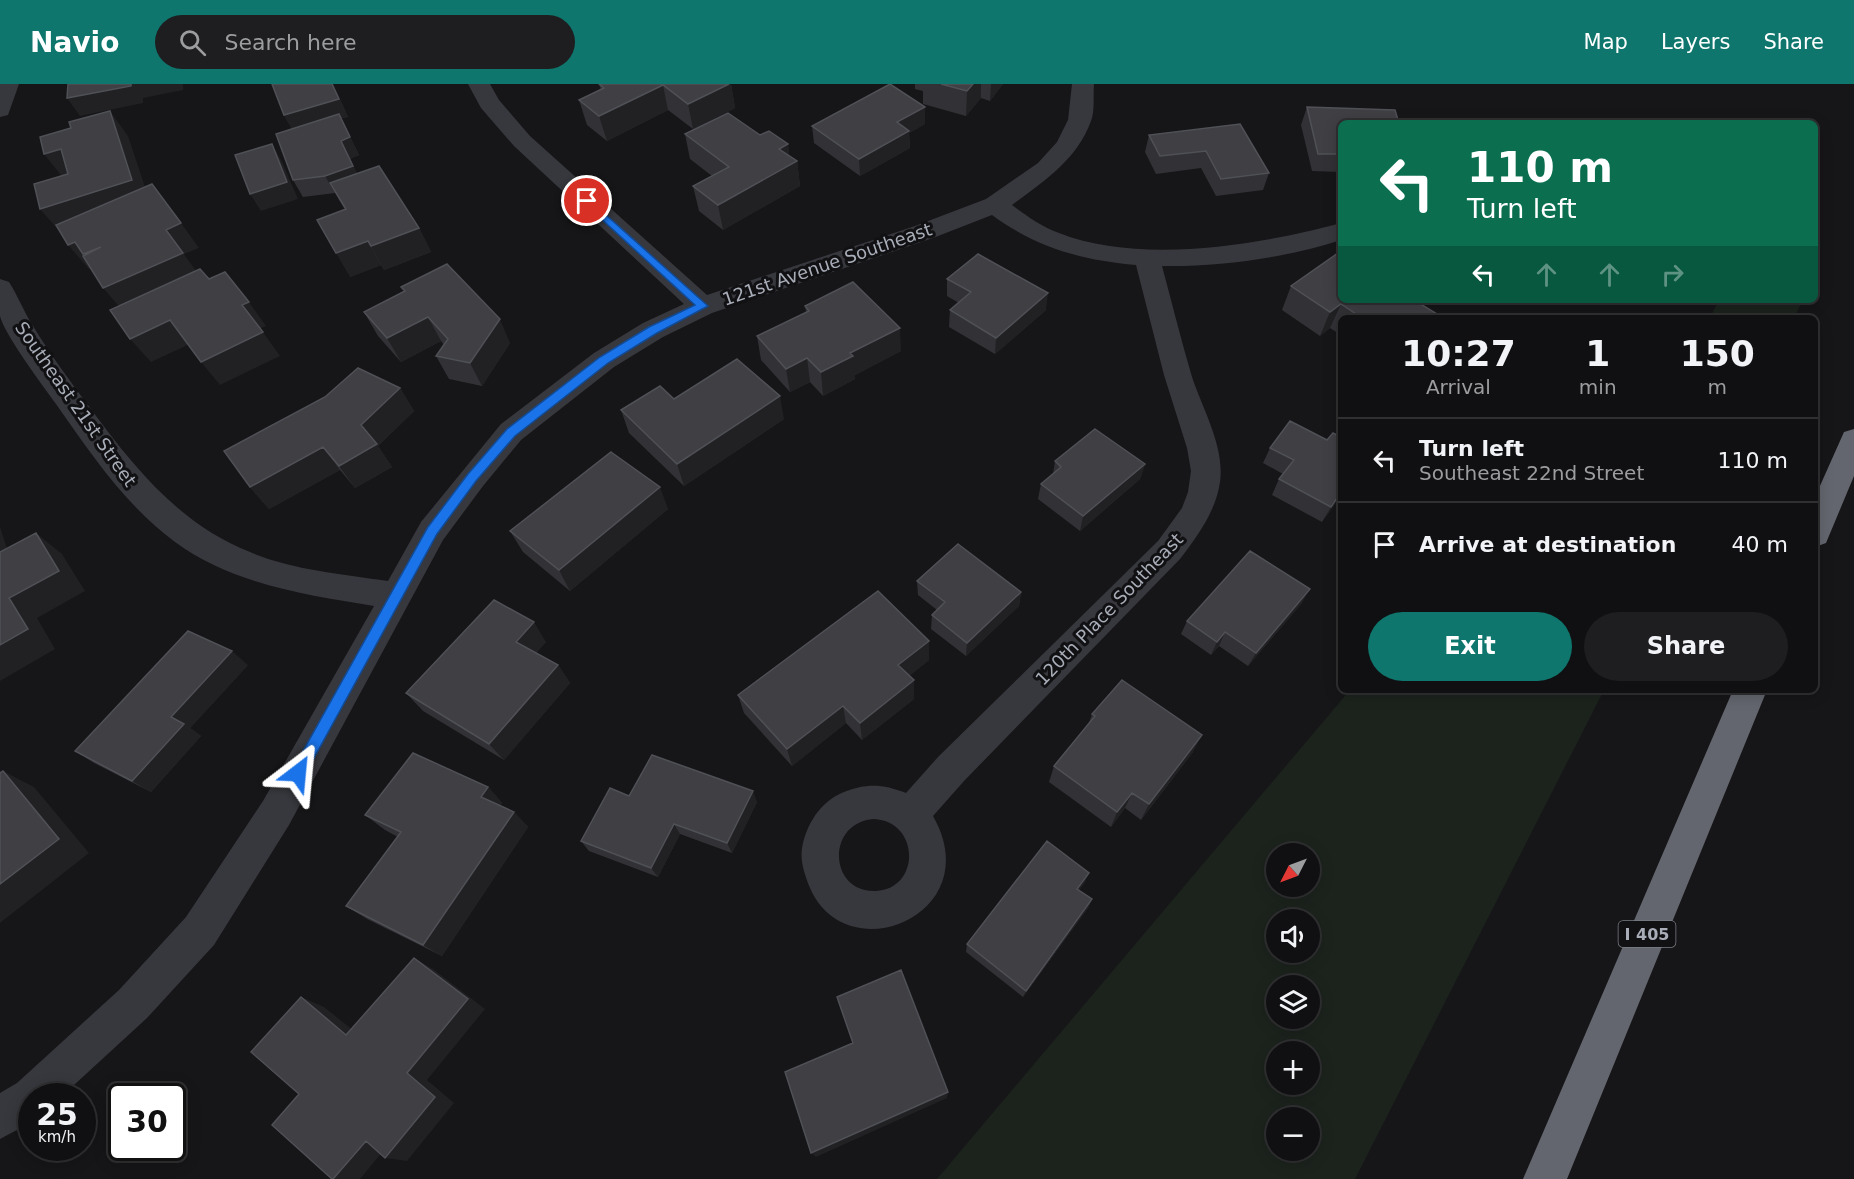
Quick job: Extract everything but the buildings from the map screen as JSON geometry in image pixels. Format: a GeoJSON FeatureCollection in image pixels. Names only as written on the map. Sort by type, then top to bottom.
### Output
{"type":"FeatureCollection","features":[{"type":"Feature","properties":{"kind":"highway"},"geometry":{"type":"LineString","coordinates":[[1818,527],[1854,440]]}},
{"type":"Feature","properties":{"kind":"highway","name":"I 405"},"geometry":{"type":"LineString","coordinates":[[1545,1179],[1749,693]]}},
{"type":"Feature","properties":{"kind":"street"},"geometry":{"type":"LineString","coordinates":[[0,110],[8,84]]}},
{"type":"Feature","properties":{"kind":"street"},"geometry":{"type":"LineString","coordinates":[[479,84],[489,104],[522,141],[703,306]]}},
{"type":"Feature","properties":{"kind":"street","name":"121st Avenue Southeast"},"geometry":{"type":"LineString","coordinates":[[47,1083],[134,1004],[200,931],[276,813],[432,531],[511,432],[604,360],[653,330],[703,306],[924,232],[995,205],[1047,168],[1067,145],[1080,120],[1083,84]]}},
{"type":"Feature","properties":{"kind":"street"},"geometry":{"type":"LineString","coordinates":[[995,205],[1026,227],[1056,242],[1147,258],[1205,256],[1266,248],[1338,232]]}},
{"type":"Feature","properties":{"kind":"street","name":"120th Place Southeast"},"geometry":{"type":"LineString","coordinates":[[910,815],[951,769],[1169,550],[1186,530],[1200,502],[1206,480],[1202,453],[1182,390],[1147,258]]}},
{"type":"Feature","properties":{"kind":"street","name":"Southeast 21st Street"},"geometry":{"type":"LineString","coordinates":[[0,288],[9,310],[37,356],[124,477],[152,506],[195,541],[239,562],[291,577],[395,596]]}},
{"type":"Feature","properties":{"kind":"street","name":"121st Avenue Southeast"},"geometry":{"type":"LineString","coordinates":[[0,1118],[18,1106]]}},
{"type":"Feature","properties":{"kind":"shaded area"},"geometry":{"type":"Polygon","coordinates":[[[1718,303],[1802,303],[1796,315],[1712,315],[1718,303]]]}},
{"type":"Feature","properties":{"kind":"shaded area"},"geometry":{"type":"Polygon","coordinates":[[[1347,693],[1602,693],[1355,1179],[937,1179],[1347,693]]]}},
{"type":"Feature","properties":{"kind":"route"},"geometry":{"type":"LineString","coordinates":[[298,773],[432,531],[511,432],[604,360],[653,330],[703,306],[587,201]]}}]}
